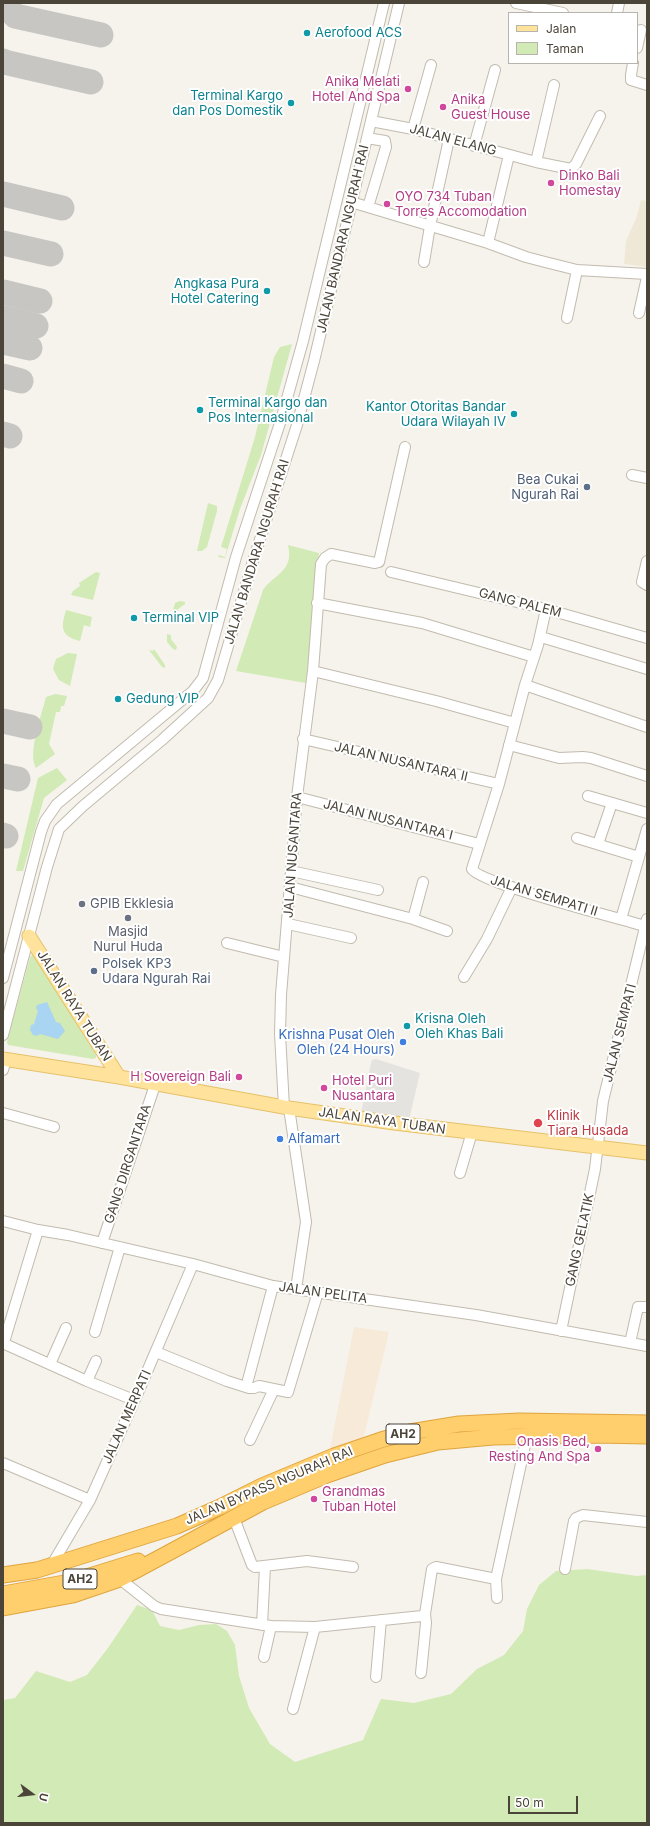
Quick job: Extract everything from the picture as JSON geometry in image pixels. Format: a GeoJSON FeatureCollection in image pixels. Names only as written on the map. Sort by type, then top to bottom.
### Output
{"type":"FeatureCollection","features":[{"type":"Feature","properties":{"kind":"highway","name":"JALAN BYPASS NGURAH RAI"},"geometry":{"type":"LineString","coordinates":[[177,1526],[262,1486],[334,1456],[410,1432],[459,1424],[511,1421],[647,1423]]}},
{"type":"Feature","properties":{"kind":"highway","name":"JALAN BYPASS NGURAH RAI"},"geometry":{"type":"LineString","coordinates":[[180,1545],[263,1502],[327,1475],[385,1455],[431,1444],[460,1439],[527,1436],[647,1436]]}},
{"type":"Feature","properties":{"kind":"highway"},"geometry":{"type":"LineString","coordinates":[[3,1575],[37,1570],[177,1526]]}},
{"type":"Feature","properties":{"kind":"highway","name":"AH2"},"geometry":{"type":"LineString","coordinates":[[3,1583],[66,1571],[99,1562],[152,1541],[177,1526]]}},
{"type":"Feature","properties":{"kind":"highway"},"geometry":{"type":"LineString","coordinates":[[3,1608],[73,1595],[120,1579],[180,1545]]}},
{"type":"Feature","properties":{"kind":"highway","name":"AH2"},"geometry":{"type":"LineString","coordinates":[[3,1594],[70,1582],[117,1568],[180,1545]]}},
{"type":"Feature","properties":{"kind":"main road","name":"JALAN RAYA TUBAN"},"geometry":{"type":"LineString","coordinates":[[29,936],[119,1077]]}},
{"type":"Feature","properties":{"kind":"main road","name":"JALAN RAYA TUBAN"},"geometry":{"type":"LineString","coordinates":[[4,1063],[119,1077],[286,1107],[647,1154]]}},
{"type":"Feature","properties":{"kind":"street","name":"JALAN BANDARA NGURAH RAI"},"geometry":{"type":"LineString","coordinates":[[3,978],[45,820],[57,804],[198,685],[203,678],[249,517],[281,420],[303,340],[384,3]]}},
{"type":"Feature","properties":{"kind":"street","name":"JALAN BANDARA NGURAH RAI"},"geometry":{"type":"LineString","coordinates":[[3,1035],[59,829],[68,819],[208,698],[218,680],[265,521],[297,425],[314,361],[367,138],[375,122],[399,3]]}},
{"type":"Feature","properties":{"kind":"street"},"geometry":{"type":"LineString","coordinates":[[516,3],[558,12]]}},
{"type":"Feature","properties":{"kind":"street"},"geometry":{"type":"LineString","coordinates":[[638,44],[642,30]]}},
{"type":"Feature","properties":{"kind":"street"},"geometry":{"type":"LineString","coordinates":[[633,64],[631,75],[632,80],[647,85]]}},
{"type":"Feature","properties":{"kind":"street"},"geometry":{"type":"LineString","coordinates":[[413,129],[431,65]]}},
{"type":"Feature","properties":{"kind":"street"},"geometry":{"type":"LineString","coordinates":[[474,146],[495,70]]}},
{"type":"Feature","properties":{"kind":"street"},"geometry":{"type":"LineString","coordinates":[[536,162],[554,85]]}},
{"type":"Feature","properties":{"kind":"street","name":"JALAN ELANG"},"geometry":{"type":"LineString","coordinates":[[375,122],[413,129],[536,162],[571,169],[576,164],[600,116]]}},
{"type":"Feature","properties":{"kind":"street"},"geometry":{"type":"LineString","coordinates":[[368,207],[386,150],[385,141],[375,122]]}},
{"type":"Feature","properties":{"kind":"street"},"geometry":{"type":"LineString","coordinates":[[367,138],[385,141]]}},
{"type":"Feature","properties":{"kind":"street"},"geometry":{"type":"LineString","coordinates":[[424,262],[430,226],[449,139]]}},
{"type":"Feature","properties":{"kind":"street"},"geometry":{"type":"LineString","coordinates":[[488,243],[510,155]]}},
{"type":"Feature","properties":{"kind":"street"},"geometry":{"type":"LineString","coordinates":[[351,202],[488,243],[526,257],[577,270],[647,274]]}},
{"type":"Feature","properties":{"kind":"street"},"geometry":{"type":"LineString","coordinates":[[567,318],[577,270]]}},
{"type":"Feature","properties":{"kind":"street"},"geometry":{"type":"LineString","coordinates":[[639,313],[647,277]]}},
{"type":"Feature","properties":{"kind":"street","name":"JALAN NUSANTARA"},"geometry":{"type":"LineString","coordinates":[[296,1289],[306,1222],[286,1107],[280,1034],[284,957],[288,924],[297,797],[312,671],[321,564],[328,555],[333,554],[375,563],[379,562],[405,447]]}},
{"type":"Feature","properties":{"kind":"street"},"geometry":{"type":"LineString","coordinates":[[632,476],[647,478]]}},
{"type":"Feature","properties":{"kind":"street"},"geometry":{"type":"LineString","coordinates":[[249,517],[265,521]]}},
{"type":"Feature","properties":{"kind":"street"},"geometry":{"type":"LineString","coordinates":[[647,561],[642,582],[647,585]]}},
{"type":"Feature","properties":{"kind":"street","name":"GANG PALEM"},"geometry":{"type":"LineString","coordinates":[[391,572],[546,609],[647,638]]}},
{"type":"Feature","properties":{"kind":"street"},"geometry":{"type":"LineString","coordinates":[[317,603],[422,623],[534,657]]}},
{"type":"Feature","properties":{"kind":"street"},"geometry":{"type":"LineString","coordinates":[[223,605],[239,609]]}},
{"type":"Feature","properties":{"kind":"street"},"geometry":{"type":"LineString","coordinates":[[479,844],[499,784],[525,685],[541,637],[546,609]]}},
{"type":"Feature","properties":{"kind":"street"},"geometry":{"type":"LineString","coordinates":[[541,637],[647,669]]}},
{"type":"Feature","properties":{"kind":"street"},"geometry":{"type":"LineString","coordinates":[[312,671],[436,701],[515,723]]}},
{"type":"Feature","properties":{"kind":"street"},"geometry":{"type":"LineString","coordinates":[[525,685],[647,727]]}},
{"type":"Feature","properties":{"kind":"street","name":"JALAN NUSANTARA II"},"geometry":{"type":"LineString","coordinates":[[303,739],[499,784]]}},
{"type":"Feature","properties":{"kind":"street"},"geometry":{"type":"LineString","coordinates":[[509,745],[559,758],[591,758],[647,776]]}},
{"type":"Feature","properties":{"kind":"street"},"geometry":{"type":"LineString","coordinates":[[96,771],[108,785]]}},
{"type":"Feature","properties":{"kind":"street"},"geometry":{"type":"LineString","coordinates":[[588,796],[647,813]]}},
{"type":"Feature","properties":{"kind":"street","name":"JALAN NUSANTARA I"},"geometry":{"type":"LineString","coordinates":[[297,797],[479,844]]}},
{"type":"Feature","properties":{"kind":"street"},"geometry":{"type":"LineString","coordinates":[[598,844],[612,803]]}},
{"type":"Feature","properties":{"kind":"street"},"geometry":{"type":"LineString","coordinates":[[622,919],[642,854],[647,829]]}},
{"type":"Feature","properties":{"kind":"street"},"geometry":{"type":"LineString","coordinates":[[577,838],[642,854]]}},
{"type":"Feature","properties":{"kind":"street","name":"JALAN SEMPATI II"},"geometry":{"type":"LineString","coordinates":[[479,844],[472,866],[472,871],[478,875],[574,906],[622,919],[646,922]]}},
{"type":"Feature","properties":{"kind":"street"},"geometry":{"type":"LineString","coordinates":[[292,871],[378,890]]}},
{"type":"Feature","properties":{"kind":"street"},"geometry":{"type":"LineString","coordinates":[[413,920],[423,882]]}},
{"type":"Feature","properties":{"kind":"street"},"geometry":{"type":"LineString","coordinates":[[290,887],[413,920],[447,931]]}},
{"type":"Feature","properties":{"kind":"street"},"geometry":{"type":"LineString","coordinates":[[464,978],[487,939],[512,887]]}},
{"type":"Feature","properties":{"kind":"street","name":"JALAN SEMPATI"},"geometry":{"type":"LineString","coordinates":[[597,1148],[603,1101],[646,922]]}},
{"type":"Feature","properties":{"kind":"street"},"geometry":{"type":"LineString","coordinates":[[288,924],[351,938]]}},
{"type":"Feature","properties":{"kind":"street"},"geometry":{"type":"LineString","coordinates":[[227,943],[284,957]]}},
{"type":"Feature","properties":{"kind":"street","name":"GANG DIRGANTARA"},"geometry":{"type":"LineString","coordinates":[[102,1243],[155,1084]]}},
{"type":"Feature","properties":{"kind":"street"},"geometry":{"type":"LineString","coordinates":[[3,1113],[54,1127]]}},
{"type":"Feature","properties":{"kind":"street"},"geometry":{"type":"LineString","coordinates":[[460,1173],[472,1132]]}},
{"type":"Feature","properties":{"kind":"street","name":"GANG GELATIK"},"geometry":{"type":"LineString","coordinates":[[561,1331],[597,1148]]}},
{"type":"Feature","properties":{"kind":"street","name":"JALAN PELITA"},"geometry":{"type":"LineString","coordinates":[[3,1221],[192,1264],[273,1286],[476,1316],[647,1346]]}},
{"type":"Feature","properties":{"kind":"street"},"geometry":{"type":"LineString","coordinates":[[38,1230],[4,1340],[7,1345],[87,1381],[134,1400]]}},
{"type":"Feature","properties":{"kind":"street"},"geometry":{"type":"LineString","coordinates":[[95,1332],[120,1247]]}},
{"type":"Feature","properties":{"kind":"street","name":"JALAN MERPATI"},"geometry":{"type":"LineString","coordinates":[[51,1566],[90,1500],[156,1352],[192,1264]]}},
{"type":"Feature","properties":{"kind":"street"},"geometry":{"type":"LineString","coordinates":[[248,1380],[273,1286]]}},
{"type":"Feature","properties":{"kind":"street"},"geometry":{"type":"LineString","coordinates":[[156,1352],[226,1381],[249,1388],[259,1386],[289,1392],[318,1292]]}},
{"type":"Feature","properties":{"kind":"street"},"geometry":{"type":"LineString","coordinates":[[630,1343],[638,1307],[647,1307]]}},
{"type":"Feature","properties":{"kind":"street"},"geometry":{"type":"LineString","coordinates":[[50,1364],[66,1328]]}},
{"type":"Feature","properties":{"kind":"street"},"geometry":{"type":"LineString","coordinates":[[87,1381],[96,1362]]}},
{"type":"Feature","properties":{"kind":"street"},"geometry":{"type":"LineString","coordinates":[[250,1440],[274,1389]]}},
{"type":"Feature","properties":{"kind":"street"},"geometry":{"type":"LineString","coordinates":[[497,1598],[496,1579],[527,1436]]}},
{"type":"Feature","properties":{"kind":"street"},"geometry":{"type":"LineString","coordinates":[[3,1463],[90,1500]]}},
{"type":"Feature","properties":{"kind":"street"},"geometry":{"type":"LineString","coordinates":[[566,1569],[574,1521],[576,1518],[583,1515],[647,1522]]}},
{"type":"Feature","properties":{"kind":"street"},"geometry":{"type":"LineString","coordinates":[[234,1518],[252,1565],[257,1568],[307,1561],[353,1567]]}},
{"type":"Feature","properties":{"kind":"street"},"geometry":{"type":"LineString","coordinates":[[264,1657],[267,1626],[266,1567]]}},
{"type":"Feature","properties":{"kind":"street"},"geometry":{"type":"LineString","coordinates":[[421,1673],[426,1623],[425,1614],[431,1571],[435,1567],[496,1579]]}},
{"type":"Feature","properties":{"kind":"street"},"geometry":{"type":"LineString","coordinates":[[120,1579],[154,1606],[161,1609],[267,1626],[315,1627],[422,1616],[425,1614]]}},
{"type":"Feature","properties":{"kind":"street"},"geometry":{"type":"LineString","coordinates":[[376,1677],[381,1620]]}},
{"type":"Feature","properties":{"kind":"street"},"geometry":{"type":"LineString","coordinates":[[293,1709],[315,1627]]}},
{"type":"Feature","properties":{"kind":"shaded area"},"geometry":{"type":"Polygon","coordinates":[[[647,194],[647,267],[624,264],[626,241],[637,216],[641,200],[646,201],[647,194]]]}},
{"type":"Feature","properties":{"kind":"shaded area","name":"Krisna Oleh Oleh Khas Bali"},"geometry":{"type":"Polygon","coordinates":[[[376,1059],[420,1073],[409,1120],[361,1113],[371,1063],[372,1060],[376,1059]]]}},
{"type":"Feature","properties":{"kind":"shaded area"},"geometry":{"type":"Polygon","coordinates":[[[354,1327],[389,1332],[363,1440],[329,1454],[354,1327]]]}},
{"type":"Feature","properties":{"kind":"green space"},"geometry":{"type":"Polygon","coordinates":[[[292,344],[261,455],[240,509],[225,558],[218,557],[219,555],[225,557],[227,549],[221,547],[255,437],[274,357],[280,347],[292,344]]]}},
{"type":"Feature","properties":{"kind":"green space"},"geometry":{"type":"Polygon","coordinates":[[[208,503],[217,506],[217,511],[207,547],[202,551],[197,551],[208,503]]]}},
{"type":"Feature","properties":{"kind":"green space"},"geometry":{"type":"Polygon","coordinates":[[[288,545],[319,553],[306,683],[236,671],[263,590],[286,567],[289,554],[288,545]]]}},
{"type":"Feature","properties":{"kind":"green space"},"geometry":{"type":"Polygon","coordinates":[[[96,572],[100,573],[93,600],[71,595],[73,591],[80,586],[79,583],[96,572]]]}},
{"type":"Feature","properties":{"kind":"green space"},"geometry":{"type":"Polygon","coordinates":[[[180,601],[185,602],[185,604],[178,609],[175,618],[171,617],[175,603],[180,601]]]}},
{"type":"Feature","properties":{"kind":"green space"},"geometry":{"type":"Polygon","coordinates":[[[66,610],[92,617],[90,627],[84,625],[80,641],[73,639],[65,633],[63,621],[66,610]]]}},
{"type":"Feature","properties":{"kind":"green space"},"geometry":{"type":"Polygon","coordinates":[[[167,634],[171,635],[171,639],[177,647],[176,650],[173,649],[167,642],[167,634]]]}},
{"type":"Feature","properties":{"kind":"green space"},"geometry":{"type":"Polygon","coordinates":[[[154,649],[165,665],[165,668],[162,667],[149,650],[153,651],[154,649]]]}},
{"type":"Feature","properties":{"kind":"green space"},"geometry":{"type":"Polygon","coordinates":[[[68,653],[77,654],[70,686],[59,680],[53,669],[56,659],[68,653]]]}},
{"type":"Feature","properties":{"kind":"green space"},"geometry":{"type":"Polygon","coordinates":[[[55,694],[67,696],[64,706],[61,706],[60,712],[56,712],[49,744],[55,754],[36,768],[33,753],[39,723],[46,697],[55,694]]]}},
{"type":"Feature","properties":{"kind":"green space"},"geometry":{"type":"Polygon","coordinates":[[[57,768],[67,780],[44,798],[23,871],[16,871],[38,778],[57,768]]]}},
{"type":"Feature","properties":{"kind":"green space"},"geometry":{"type":"Polygon","coordinates":[[[32,955],[35,956],[96,1055],[96,1058],[93,1059],[8,1045],[7,1042],[30,957],[32,955]]]}},
{"type":"Feature","properties":{"kind":"green space"},"geometry":{"type":"Polygon","coordinates":[[[587,1569],[637,1576],[647,1575],[647,1823],[3,1823],[3,1700],[15,1698],[36,1671],[70,1682],[87,1675],[108,1648],[137,1605],[152,1610],[160,1626],[179,1630],[199,1625],[216,1624],[227,1631],[235,1645],[239,1676],[249,1708],[270,1744],[295,1762],[363,1740],[381,1699],[414,1703],[451,1694],[477,1669],[504,1655],[523,1631],[527,1609],[539,1585],[556,1571],[587,1569]]]}},
{"type":"Feature","properties":{"kind":"water"},"geometry":{"type":"Polygon","coordinates":[[[47,1002],[56,1022],[60,1023],[65,1031],[58,1039],[40,1034],[37,1036],[33,1035],[30,1030],[31,1025],[34,1024],[38,1011],[36,1008],[37,1005],[47,1002]]]}},
{"type":"Feature","properties":{"kind":"taxiway"},"geometry":{"type":"LineString","coordinates":[[4,3],[15,16],[101,35]]}},
{"type":"Feature","properties":{"kind":"taxiway"},"geometry":{"type":"LineString","coordinates":[[3,61],[91,82]]}},
{"type":"Feature","properties":{"kind":"taxiway"},"geometry":{"type":"LineString","coordinates":[[3,194],[62,208]]}},
{"type":"Feature","properties":{"kind":"taxiway"},"geometry":{"type":"LineString","coordinates":[[3,243],[51,254]]}},
{"type":"Feature","properties":{"kind":"taxiway"},"geometry":{"type":"LineString","coordinates":[[3,292],[40,301]]}},
{"type":"Feature","properties":{"kind":"taxiway"},"geometry":{"type":"LineString","coordinates":[[3,318],[36,326]]}},
{"type":"Feature","properties":{"kind":"taxiway"},"geometry":{"type":"LineString","coordinates":[[3,342],[30,348]]}},
{"type":"Feature","properties":{"kind":"taxiway"},"geometry":{"type":"LineString","coordinates":[[3,376],[21,381]]}},
{"type":"Feature","properties":{"kind":"taxiway"},"geometry":{"type":"LineString","coordinates":[[3,434],[10,436]]}},
{"type":"Feature","properties":{"kind":"taxiway"},"geometry":{"type":"LineString","coordinates":[[3,721],[30,727]]}},
{"type":"Feature","properties":{"kind":"taxiway"},"geometry":{"type":"LineString","coordinates":[[3,776],[18,779]]}},
{"type":"Feature","properties":{"kind":"place","name":"Aerofood ACS"},"geometry":{"type":"Point","coordinates":[307,33]}},
{"type":"Feature","properties":{"kind":"place","name":"Anika Melati Hotel And Spa"},"geometry":{"type":"Point","coordinates":[408,89]}},
{"type":"Feature","properties":{"kind":"place","name":"Terminal Kargo dan Pos Domestik"},"geometry":{"type":"Point","coordinates":[291,103]}},
{"type":"Feature","properties":{"kind":"place","name":"Anika Guest House"},"geometry":{"type":"Point","coordinates":[443,107]}},
{"type":"Feature","properties":{"kind":"place","name":"Dinko Bali Homestay"},"geometry":{"type":"Point","coordinates":[551,183]}},
{"type":"Feature","properties":{"kind":"place","name":"OYO 734 Tuban Torres Accomodation"},"geometry":{"type":"Point","coordinates":[387,204]}},
{"type":"Feature","properties":{"kind":"place","name":"Angkasa Pura Hotel Catering"},"geometry":{"type":"Point","coordinates":[267,291]}},
{"type":"Feature","properties":{"kind":"place","name":"Terminal Kargo dan Pos Internasional"},"geometry":{"type":"Point","coordinates":[200,410]}},
{"type":"Feature","properties":{"kind":"place","name":"Kantor Otoritas Bandar Udara Wilayah IV"},"geometry":{"type":"Point","coordinates":[514,414]}},
{"type":"Feature","properties":{"kind":"place","name":"Bea Cukai Ngurah Rai"},"geometry":{"type":"Point","coordinates":[587,487]}},
{"type":"Feature","properties":{"kind":"place","name":"Terminal VIP"},"geometry":{"type":"Point","coordinates":[134,618]}},
{"type":"Feature","properties":{"kind":"place","name":"Gedung VIP"},"geometry":{"type":"Point","coordinates":[118,699]}},
{"type":"Feature","properties":{"kind":"place","name":"GPIB Ekklesia"},"geometry":{"type":"Point","coordinates":[82,904]}},
{"type":"Feature","properties":{"kind":"place","name":"Masjid Nurul Huda"},"geometry":{"type":"Point","coordinates":[128,918]}},
{"type":"Feature","properties":{"kind":"place","name":"Polsek KP3 Udara Ngurah Rai"},"geometry":{"type":"Point","coordinates":[94,971]}},
{"type":"Feature","properties":{"kind":"place","name":"Krisna Oleh Oleh Khas Bali"},"geometry":{"type":"Point","coordinates":[407,1026]}},
{"type":"Feature","properties":{"kind":"place","name":"Krishna Pusat Oleh Oleh (24 Hours)"},"geometry":{"type":"Point","coordinates":[403,1042]}},
{"type":"Feature","properties":{"kind":"place","name":"H Sovereign Bali"},"geometry":{"type":"Point","coordinates":[239,1077]}},
{"type":"Feature","properties":{"kind":"place","name":"Hotel Puri Nusantara"},"geometry":{"type":"Point","coordinates":[324,1088]}},
{"type":"Feature","properties":{"kind":"place","name":"Klinik Tiara Husada"},"geometry":{"type":"Point","coordinates":[538,1123]}},
{"type":"Feature","properties":{"kind":"place","name":"Alfamart"},"geometry":{"type":"Point","coordinates":[280,1139]}},
{"type":"Feature","properties":{"kind":"place","name":"Onasis Bed, Resting And Spa"},"geometry":{"type":"Point","coordinates":[598,1449]}},
{"type":"Feature","properties":{"kind":"place","name":"Grandmas Tuban Hotel"},"geometry":{"type":"Point","coordinates":[314,1499]}}]}
